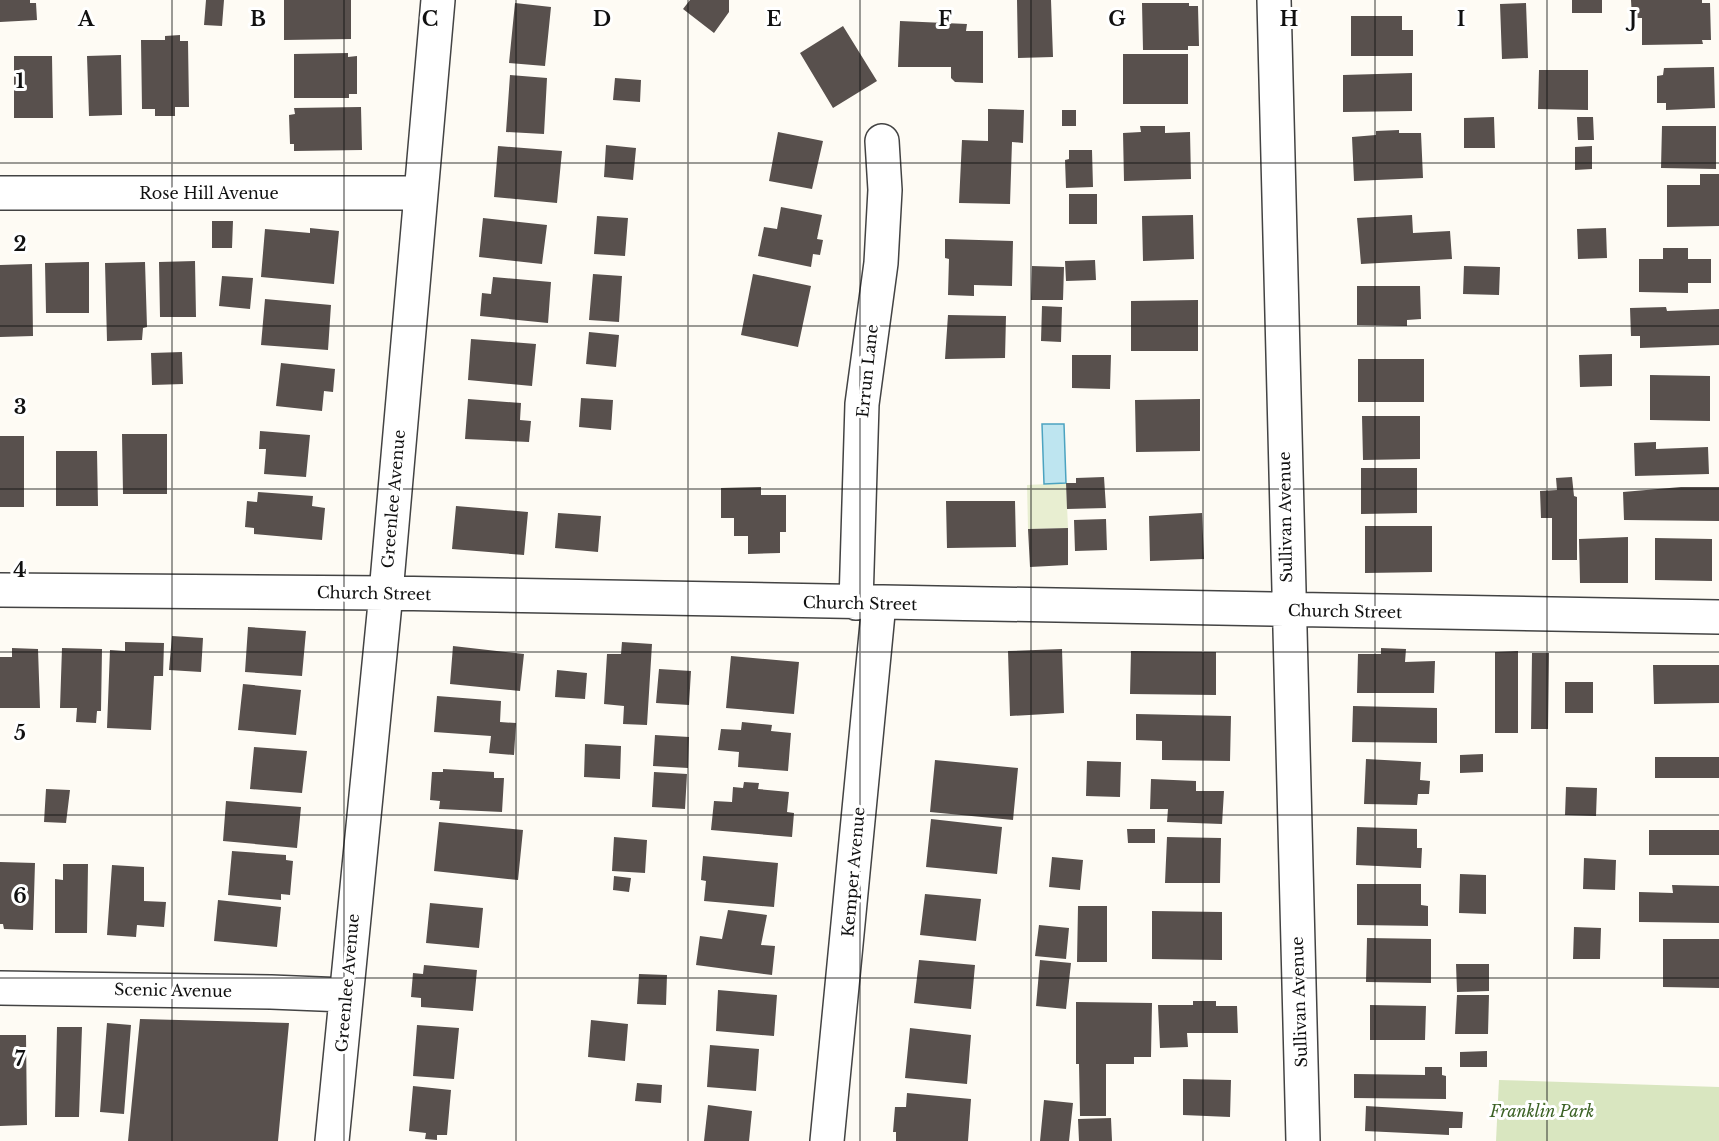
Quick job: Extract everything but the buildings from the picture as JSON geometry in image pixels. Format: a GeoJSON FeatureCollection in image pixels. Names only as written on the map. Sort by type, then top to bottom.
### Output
{"type":"FeatureCollection","features":[{"type":"Feature","properties":{"kind":"street","name":"Greenlee Avenue"},"geometry":{"type":"LineString","coordinates":[[332,1141],[386,593],[419,193],[438,0]]}},
{"type":"Feature","properties":{"kind":"street","name":"Sullivan Avenue"},"geometry":{"type":"LineString","coordinates":[[1274,0],[1287,610],[1303,1141]]}},
{"type":"Feature","properties":{"kind":"street","name":"Errun Lane"},"geometry":{"type":"LineString","coordinates":[[867,603],[862,404],[881,263],[885,190],[882,141]]}},
{"type":"Feature","properties":{"kind":"street","name":"Rose Hill Avenue"},"geometry":{"type":"LineString","coordinates":[[0,193],[419,193]]}},
{"type":"Feature","properties":{"kind":"street","name":"Church Street"},"geometry":{"type":"LineString","coordinates":[[0,590],[386,593],[1719,617]]}},
{"type":"Feature","properties":{"kind":"street","name":"Kemper Avenue"},"geometry":{"type":"LineString","coordinates":[[828,1141],[867,603]]}},
{"type":"Feature","properties":{"kind":"street","name":"Scenic Avenue"},"geometry":{"type":"LineString","coordinates":[[0,988],[345,995]]}},
{"type":"Feature","properties":{"kind":"green space"},"geometry":{"type":"Polygon","coordinates":[[[1066,483],[1068,528],[1028,529],[1027,485],[1066,483]]]}},
{"type":"Feature","properties":{"kind":"green space","name":"Franklin Park"},"geometry":{"type":"Polygon","coordinates":[[[1499,1080],[1719,1087],[1719,1141],[1496,1141],[1499,1080]]]}},
{"type":"Feature","properties":{"kind":"water"},"geometry":{"type":"Polygon","coordinates":[[[1042,424],[1064,424],[1066,483],[1044,484],[1042,424]]]}}]}
